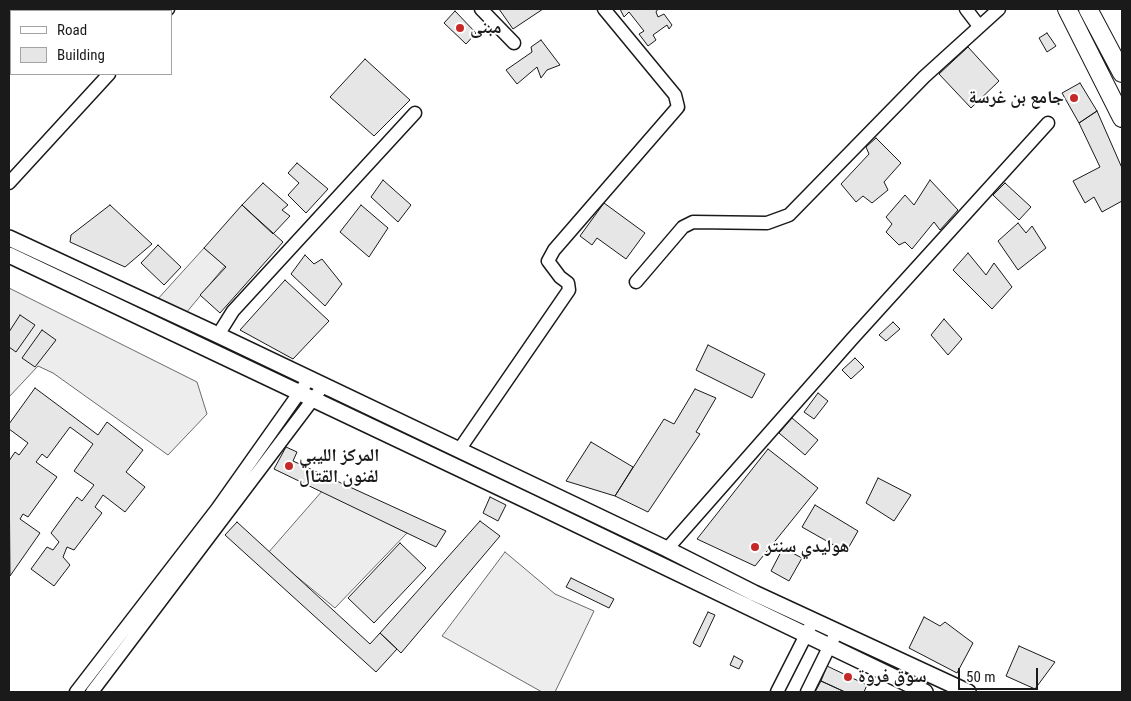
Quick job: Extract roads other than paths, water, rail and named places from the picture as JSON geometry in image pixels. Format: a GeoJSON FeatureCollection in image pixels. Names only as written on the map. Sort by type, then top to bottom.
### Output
{"type":"FeatureCollection","features":[{"type":"Feature","properties":{"kind":"highway"},"geometry":{"type":"LineString","coordinates":[[1067,9],[1122,118]]}},
{"type":"Feature","properties":{"kind":"highway"},"geometry":{"type":"LineString","coordinates":[[1088,9],[1122,73]]}},
{"type":"Feature","properties":{"kind":"highway"},"geometry":{"type":"LineString","coordinates":[[1093,9],[1122,47]]}},
{"type":"Feature","properties":{"kind":"highway"},"geometry":{"type":"LineString","coordinates":[[1112,98],[1122,126]]}},
{"type":"Feature","properties":{"kind":"main road"},"geometry":{"type":"LineString","coordinates":[[10,240],[218,335],[813,620],[968,692]]}},
{"type":"Feature","properties":{"kind":"main road"},"geometry":{"type":"LineString","coordinates":[[11,260],[306,396],[925,692]]}},
{"type":"Feature","properties":{"kind":"street"},"geometry":{"type":"LineString","coordinates":[[481,9],[514,43]]}},
{"type":"Feature","properties":{"kind":"street"},"geometry":{"type":"LineString","coordinates":[[460,450],[569,290],[568,283],[560,277],[548,261],[554,250],[678,107],[675,95],[604,9]]}},
{"type":"Feature","properties":{"kind":"street"},"geometry":{"type":"LineString","coordinates":[[966,9],[979,26]]}},
{"type":"Feature","properties":{"kind":"street"},"geometry":{"type":"LineString","coordinates":[[636,282],[683,227],[693,222],[767,223],[789,215],[924,77],[999,9]]}},
{"type":"Feature","properties":{"kind":"street"},"geometry":{"type":"LineString","coordinates":[[9,184],[107,75]]}},
{"type":"Feature","properties":{"kind":"street"},"geometry":{"type":"LineString","coordinates":[[218,335],[233,311],[415,113]]}},
{"type":"Feature","properties":{"kind":"street"},"geometry":{"type":"LineString","coordinates":[[667,549],[832,361],[1048,123]]}},
{"type":"Feature","properties":{"kind":"street"},"geometry":{"type":"LineString","coordinates":[[11,260],[27,247]]}},
{"type":"Feature","properties":{"kind":"street"},"geometry":{"type":"LineString","coordinates":[[306,396],[309,379]]}},
{"type":"Feature","properties":{"kind":"street"},"geometry":{"type":"LineString","coordinates":[[76,692],[96,678],[222,513],[306,396],[323,386]]}},
{"type":"Feature","properties":{"kind":"street"},"geometry":{"type":"LineString","coordinates":[[776,692],[813,620]]}},
{"type":"Feature","properties":{"kind":"street"},"geometry":{"type":"LineString","coordinates":[[807,692],[837,631]]}},
{"type":"Feature","properties":{"kind":"street"},"geometry":{"type":"LineString","coordinates":[[92,692],[96,678]]}},
{"type":"Feature","properties":{"kind":"place","name":"مبنى"},"geometry":{"type":"Point","coordinates":[460,28]}},
{"type":"Feature","properties":{"kind":"place","name":"جامع بن غرسة"},"geometry":{"type":"Point","coordinates":[1074,98]}},
{"type":"Feature","properties":{"kind":"place","name":"المركز الليبي لفنون القتال"},"geometry":{"type":"Point","coordinates":[289,466]}},
{"type":"Feature","properties":{"kind":"place","name":"هوليدي سنتر"},"geometry":{"type":"Point","coordinates":[755,547]}},
{"type":"Feature","properties":{"kind":"place","name":"سوق فروة"},"geometry":{"type":"Point","coordinates":[848,677]}}]}
